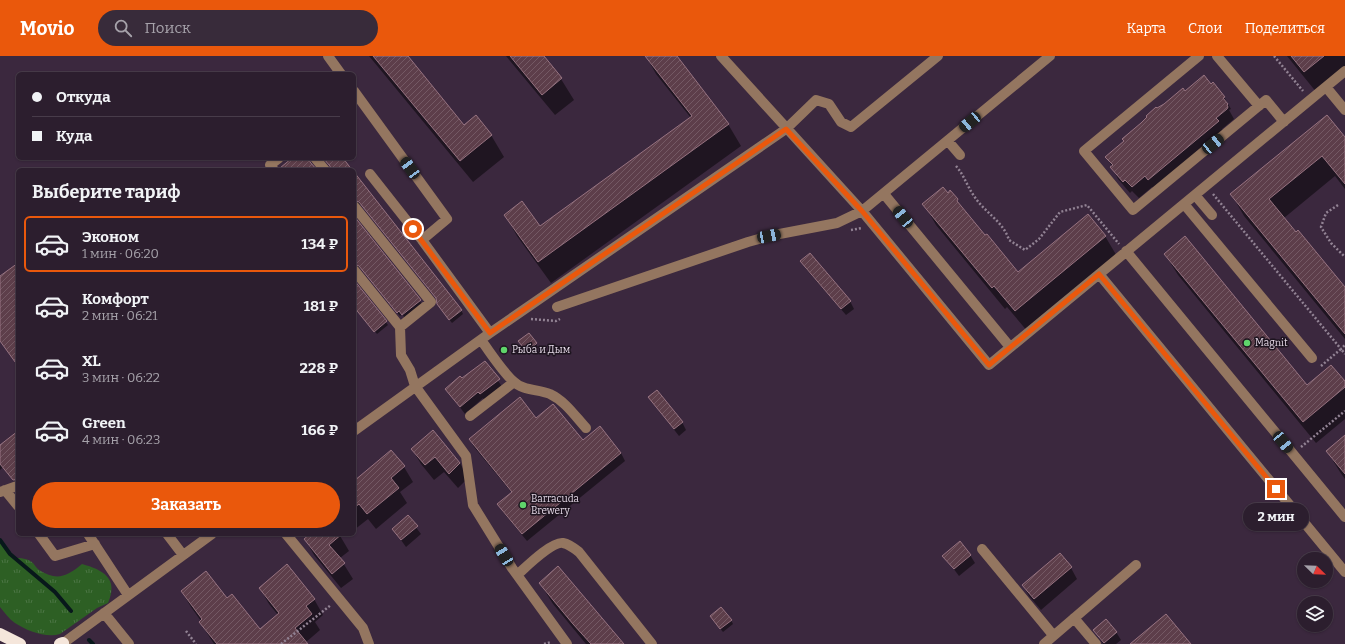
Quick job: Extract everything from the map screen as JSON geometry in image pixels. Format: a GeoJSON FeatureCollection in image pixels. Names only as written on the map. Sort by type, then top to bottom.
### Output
{"type":"FeatureCollection","features":[{"type":"Feature","properties":{"kind":"highway"},"geometry":{"type":"LineString","coordinates":[[0,634],[20,644]]}},
{"type":"Feature","properties":{"kind":"street"},"geometry":{"type":"LineString","coordinates":[[328,56],[340,72]]}},
{"type":"Feature","properties":{"kind":"street"},"geometry":{"type":"LineString","coordinates":[[721,56],[862,211],[989,365],[1345,71]]}},
{"type":"Feature","properties":{"kind":"street"},"geometry":{"type":"LineString","coordinates":[[356,430],[490,333],[786,129],[816,100],[829,104],[842,122],[851,127],[938,56]]}},
{"type":"Feature","properties":{"kind":"street"},"geometry":{"type":"LineString","coordinates":[[557,307],[748,242],[769,236],[837,223],[862,211],[1050,56]]}},
{"type":"Feature","properties":{"kind":"street"},"geometry":{"type":"LineString","coordinates":[[1199,56],[1084,151],[1133,210],[1266,100],[1284,122]]}},
{"type":"Feature","properties":{"kind":"street"},"geometry":{"type":"LineString","coordinates":[[1217,56],[1259,106]]}},
{"type":"Feature","properties":{"kind":"street"},"geometry":{"type":"LineString","coordinates":[[1326,87],[1345,110]]}},
{"type":"Feature","properties":{"kind":"street"},"geometry":{"type":"LineString","coordinates":[[356,94],[447,219],[422,240]]}},
{"type":"Feature","properties":{"kind":"street"},"geometry":{"type":"LineString","coordinates":[[944,144],[960,156]]}},
{"type":"Feature","properties":{"kind":"street"},"geometry":{"type":"LineString","coordinates":[[272,168],[270,165],[276,160]]}},
{"type":"Feature","properties":{"kind":"street"},"geometry":{"type":"LineString","coordinates":[[317,160],[323,168]]}},
{"type":"Feature","properties":{"kind":"street"},"geometry":{"type":"LineString","coordinates":[[370,174],[422,240],[490,333]]}},
{"type":"Feature","properties":{"kind":"street"},"geometry":{"type":"LineString","coordinates":[[884,194],[1010,347]]}},
{"type":"Feature","properties":{"kind":"street"},"geometry":{"type":"LineString","coordinates":[[1195,195],[1212,215]]}},
{"type":"Feature","properties":{"kind":"street"},"geometry":{"type":"LineString","coordinates":[[1184,204],[1312,358]]}},
{"type":"Feature","properties":{"kind":"street"},"geometry":{"type":"LineString","coordinates":[[356,208],[432,302],[400,327]]}},
{"type":"Feature","properties":{"kind":"street"},"geometry":{"type":"LineString","coordinates":[[1126,252],[1345,517]]}},
{"type":"Feature","properties":{"kind":"street"},"geometry":{"type":"LineString","coordinates":[[356,272],[400,327],[401,355],[410,370],[415,386],[466,456],[474,505],[517,575],[567,644]]}},
{"type":"Feature","properties":{"kind":"street"},"geometry":{"type":"LineString","coordinates":[[1099,274],[1345,572]]}},
{"type":"Feature","properties":{"kind":"street"},"geometry":{"type":"LineString","coordinates":[[481,340],[514,382],[526,388],[548,393],[557,398],[564,403],[586,428]]}},
{"type":"Feature","properties":{"kind":"street"},"geometry":{"type":"LineString","coordinates":[[470,416],[514,382]]}},
{"type":"Feature","properties":{"kind":"street"},"geometry":{"type":"LineString","coordinates":[[16,486],[3,491],[16,504]]}},
{"type":"Feature","properties":{"kind":"street"},"geometry":{"type":"LineString","coordinates":[[40,536],[55,556],[95,544]]}},
{"type":"Feature","properties":{"kind":"street"},"geometry":{"type":"LineString","coordinates":[[89,536],[128,595]]}},
{"type":"Feature","properties":{"kind":"street"},"geometry":{"type":"LineString","coordinates":[[169,536],[183,555]]}},
{"type":"Feature","properties":{"kind":"street"},"geometry":{"type":"LineString","coordinates":[[61,644],[209,536]]}},
{"type":"Feature","properties":{"kind":"street"},"geometry":{"type":"LineString","coordinates":[[288,536],[363,628],[369,644]]}},
{"type":"Feature","properties":{"kind":"street"},"geometry":{"type":"LineString","coordinates":[[517,575],[553,546],[562,543],[572,546],[579,552],[652,644]]}},
{"type":"Feature","properties":{"kind":"street"},"geometry":{"type":"LineString","coordinates":[[982,549],[1054,636]]}},
{"type":"Feature","properties":{"kind":"street"},"geometry":{"type":"LineString","coordinates":[[1044,644],[1136,565]]}},
{"type":"Feature","properties":{"kind":"street"},"geometry":{"type":"LineString","coordinates":[[104,613],[129,644]]}},
{"type":"Feature","properties":{"kind":"street"},"geometry":{"type":"LineString","coordinates":[[1074,618],[1096,644]]}},
{"type":"Feature","properties":{"kind":"path"},"geometry":{"type":"LineString","coordinates":[[1274,56],[1310,100]]}},
{"type":"Feature","properties":{"kind":"path"},"geometry":{"type":"LineString","coordinates":[[944,144],[963,174],[974,197],[997,220],[1009,240],[1025,250],[1039,239],[1060,212],[1087,205],[1126,252]]}},
{"type":"Feature","properties":{"kind":"path"},"geometry":{"type":"LineString","coordinates":[[1206,186],[1345,354]]}},
{"type":"Feature","properties":{"kind":"path"},"geometry":{"type":"LineString","coordinates":[[1338,205],[1326,213],[1321,227],[1332,243],[1345,257]]}},
{"type":"Feature","properties":{"kind":"path"},"geometry":{"type":"LineString","coordinates":[[1312,358],[1319,367],[1345,346]]}},
{"type":"Feature","properties":{"kind":"path"},"geometry":{"type":"LineString","coordinates":[[1293,454],[1345,411]]}},
{"type":"Feature","properties":{"kind":"path"},"geometry":{"type":"LineString","coordinates":[[281,644],[339,598]]}},
{"type":"Feature","properties":{"kind":"path"},"geometry":{"type":"LineString","coordinates":[[186,631],[196,644]]}},
{"type":"Feature","properties":{"kind":"green space"},"geometry":{"type":"Polygon","coordinates":[[[0,540],[14,558],[28,560],[39,570],[51,576],[66,575],[82,564],[102,572],[107,576],[112,587],[108,603],[97,608],[60,634],[43,634],[20,626],[11,620],[0,607],[0,540]]]}},
{"type":"Feature","properties":{"kind":"building"},"geometry":{"type":"Polygon","coordinates":[[[373,56],[408,56],[464,125],[476,115],[492,135],[460,161],[373,56]]]}},
{"type":"Feature","properties":{"kind":"building"},"geometry":{"type":"Polygon","coordinates":[[[510,56],[544,56],[562,78],[542,95],[510,56]]]}},
{"type":"Feature","properties":{"kind":"building"},"geometry":{"type":"Polygon","coordinates":[[[645,56],[677,56],[729,124],[538,262],[504,215],[522,201],[540,226],[692,116],[645,56]]]}},
{"type":"Feature","properties":{"kind":"building"},"geometry":{"type":"Polygon","coordinates":[[[1291,56],[1324,56],[1304,72],[1291,56]]]}},
{"type":"Feature","properties":{"kind":"building"},"geometry":{"type":"Polygon","coordinates":[[[1204,75],[1211,84],[1213,82],[1225,97],[1223,98],[1228,104],[1227,109],[1216,118],[1219,121],[1148,180],[1145,176],[1132,187],[1125,180],[1123,182],[1110,167],[1113,165],[1105,157],[1124,141],[1122,139],[1141,123],[1156,107],[1157,108],[1164,104],[1183,88],[1185,91],[1204,75]]]}},
{"type":"Feature","properties":{"kind":"building"},"geometry":{"type":"Polygon","coordinates":[[[1327,115],[1345,137],[1345,184],[1322,156],[1269,199],[1296,232],[1298,230],[1345,287],[1345,334],[1230,194],[1327,115]]]}},
{"type":"Feature","properties":{"kind":"building"},"geometry":{"type":"Polygon","coordinates":[[[290,160],[310,160],[315,168],[280,168],[290,160]]]}},
{"type":"Feature","properties":{"kind":"building"},"geometry":{"type":"Polygon","coordinates":[[[325,160],[344,160],[350,168],[330,168],[325,160]]]}},
{"type":"Feature","properties":{"kind":"building"},"geometry":{"type":"Polygon","coordinates":[[[356,175],[462,310],[449,320],[437,304],[436,298],[359,202],[356,201],[356,175]]]}},
{"type":"Feature","properties":{"kind":"building"},"geometry":{"type":"Polygon","coordinates":[[[943,187],[948,193],[950,190],[958,199],[957,201],[985,235],[987,234],[1018,272],[1088,214],[1106,236],[1015,311],[994,286],[992,288],[922,204],[943,187]]]}},
{"type":"Feature","properties":{"kind":"building"},"geometry":{"type":"Polygon","coordinates":[[[356,219],[421,300],[402,315],[399,311],[397,313],[359,266],[356,265],[356,219]]]}},
{"type":"Feature","properties":{"kind":"building"},"geometry":{"type":"Polygon","coordinates":[[[1185,236],[1307,385],[1331,365],[1345,381],[1345,387],[1303,422],[1164,254],[1185,236]]]}},
{"type":"Feature","properties":{"kind":"building"},"geometry":{"type":"Polygon","coordinates":[[[810,253],[851,301],[841,309],[800,261],[810,253]]]}},
{"type":"Feature","properties":{"kind":"building"},"geometry":{"type":"Polygon","coordinates":[[[16,264],[16,363],[0,341],[0,276],[16,264]]]}},
{"type":"Feature","properties":{"kind":"building"},"geometry":{"type":"Polygon","coordinates":[[[356,282],[387,321],[374,332],[356,310],[356,282]]]}},
{"type":"Feature","properties":{"kind":"building"},"geometry":{"type":"Polygon","coordinates":[[[529,333],[537,343],[527,352],[518,341],[529,333]]]}},
{"type":"Feature","properties":{"kind":"building"},"geometry":{"type":"Polygon","coordinates":[[[485,361],[500,379],[480,394],[478,392],[460,407],[445,389],[460,376],[462,378],[485,361]]]}},
{"type":"Feature","properties":{"kind":"building"},"geometry":{"type":"Polygon","coordinates":[[[657,390],[683,422],[674,429],[648,397],[657,390]]]}},
{"type":"Feature","properties":{"kind":"building"},"geometry":{"type":"Polygon","coordinates":[[[520,397],[536,418],[553,404],[583,440],[600,426],[621,453],[522,534],[497,504],[512,492],[469,439],[520,397]]]}},
{"type":"Feature","properties":{"kind":"building"},"geometry":{"type":"Polygon","coordinates":[[[433,430],[460,463],[449,474],[435,457],[425,465],[411,449],[433,430]]]}},
{"type":"Feature","properties":{"kind":"building"},"geometry":{"type":"Polygon","coordinates":[[[16,433],[16,480],[13,480],[0,464],[0,445],[16,433]]]}},
{"type":"Feature","properties":{"kind":"building"},"geometry":{"type":"Polygon","coordinates":[[[1345,435],[1345,474],[1326,451],[1345,435]]]}},
{"type":"Feature","properties":{"kind":"building"},"geometry":{"type":"Polygon","coordinates":[[[391,450],[405,466],[391,478],[399,488],[367,514],[359,504],[356,506],[356,479],[391,450]]]}},
{"type":"Feature","properties":{"kind":"building"},"geometry":{"type":"Polygon","coordinates":[[[408,515],[418,526],[401,540],[392,529],[408,515]]]}},
{"type":"Feature","properties":{"kind":"building"},"geometry":{"type":"Polygon","coordinates":[[[308,536],[340,536],[329,545],[345,563],[332,574],[304,539],[308,536]]]}},
{"type":"Feature","properties":{"kind":"building"},"geometry":{"type":"Polygon","coordinates":[[[960,541],[971,555],[954,569],[942,556],[960,541]]]}},
{"type":"Feature","properties":{"kind":"building"},"geometry":{"type":"Polygon","coordinates":[[[1060,553],[1072,567],[1034,599],[1022,585],[1060,553]]]}},
{"type":"Feature","properties":{"kind":"building"},"geometry":{"type":"Polygon","coordinates":[[[287,564],[315,599],[306,606],[312,614],[295,628],[308,644],[217,644],[199,622],[202,619],[181,591],[206,571],[227,598],[232,594],[260,629],[279,613],[259,588],[287,564]]]}},
{"type":"Feature","properties":{"kind":"building"},"geometry":{"type":"Polygon","coordinates":[[[558,566],[624,644],[591,644],[573,624],[539,583],[558,566]]]}},
{"type":"Feature","properties":{"kind":"building"},"geometry":{"type":"Polygon","coordinates":[[[721,607],[732,620],[720,629],[710,616],[721,607]]]}},
{"type":"Feature","properties":{"kind":"building"},"geometry":{"type":"Polygon","coordinates":[[[1166,614],[1191,644],[1130,644],[1166,614]]]}},
{"type":"Feature","properties":{"kind":"building"},"geometry":{"type":"Polygon","coordinates":[[[1106,619],[1117,632],[1104,643],[1093,630],[1106,619]]]}},
{"type":"Feature","properties":{"kind":"waterway"},"geometry":{"type":"LineString","coordinates":[[0,540],[10,554],[55,592],[71,611]]}},
{"type":"Feature","properties":{"kind":"waterway"},"geometry":{"type":"LineString","coordinates":[[89,640],[93,644]]}},
{"type":"Feature","properties":{"kind":"place","name":"Magnit"},"geometry":{"type":"Point","coordinates":[1247,343]}},
{"type":"Feature","properties":{"kind":"place","name":"Рыба и Дым"},"geometry":{"type":"Point","coordinates":[504,350]}},
{"type":"Feature","properties":{"kind":"place","name":"Barracuda Brewery"},"geometry":{"type":"Point","coordinates":[523,505]}},
{"type":"Feature","properties":{"kind":"route"},"geometry":{"type":"LineString","coordinates":[[413,229],[490,333],[786,129],[862,211],[989,365],[1099,274],[1276,489]]}}]}
